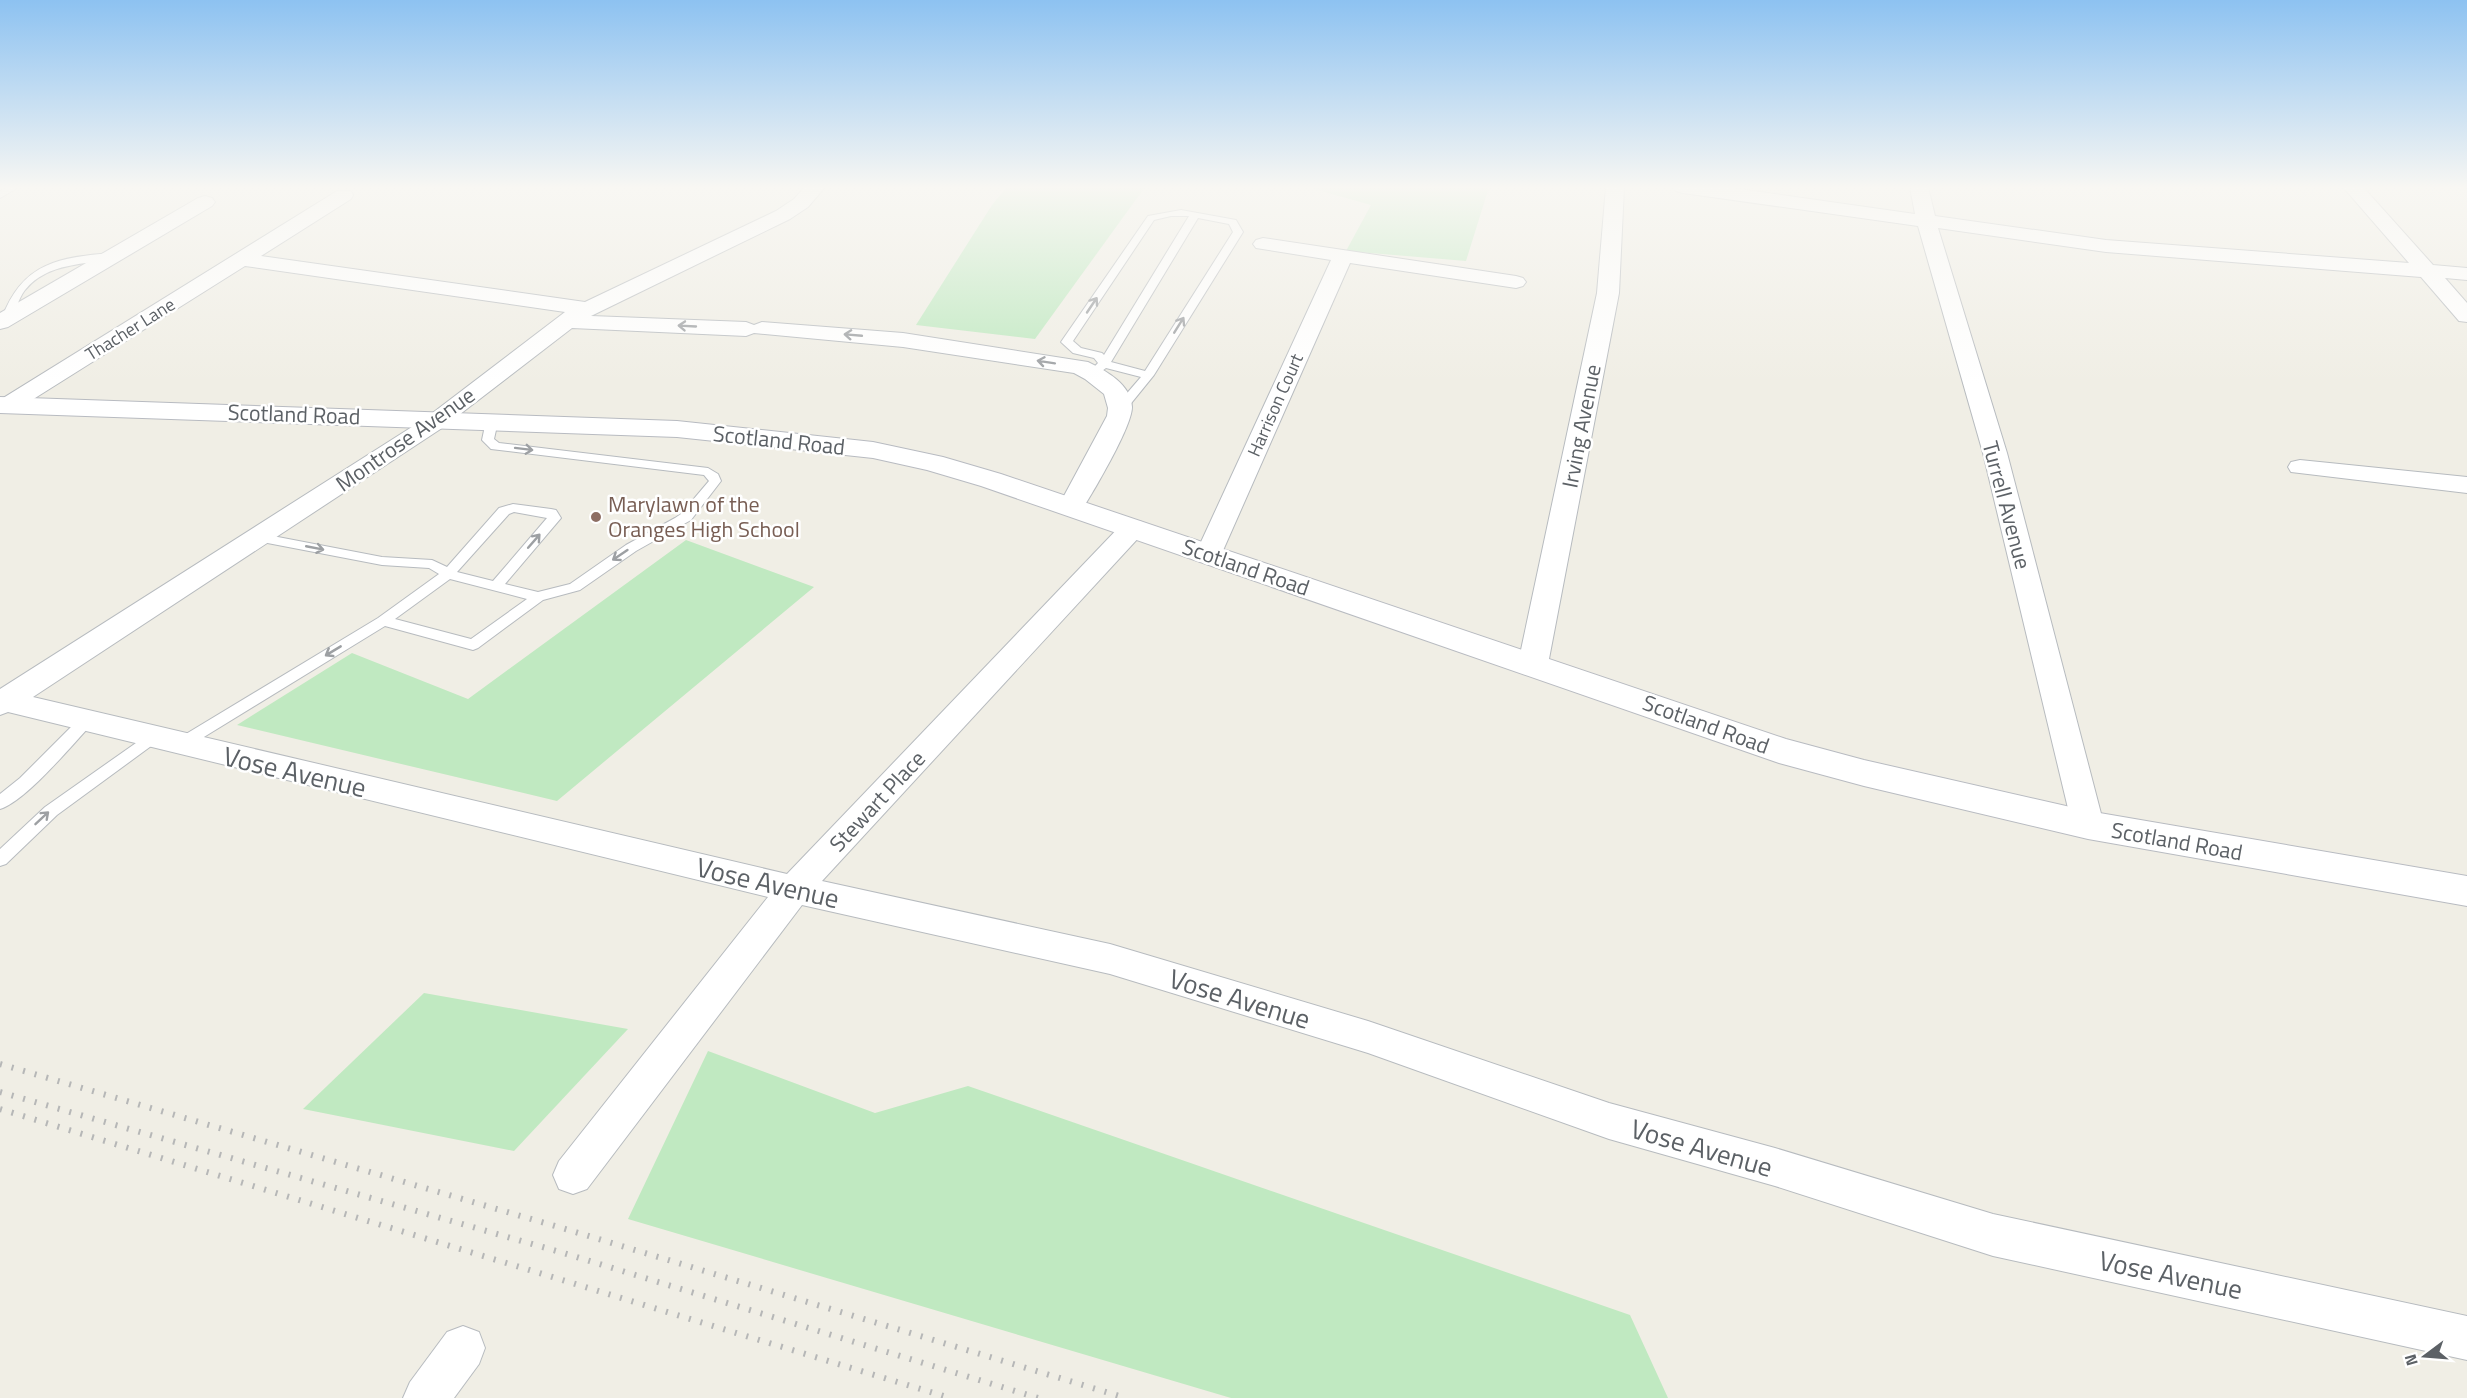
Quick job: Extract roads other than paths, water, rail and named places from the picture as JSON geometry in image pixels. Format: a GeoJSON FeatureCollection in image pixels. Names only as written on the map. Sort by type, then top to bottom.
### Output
{"type":"FeatureCollection","features":[{"type":"Feature","properties":{"kind":"main road","name":"Scotland Road"},"geometry":{"type":"LineString","coordinates":[[4,405],[677,429],[873,450],[933,463],[1071,507],[1779,750],[1876,776],[2088,825],[2467,891]]}},
{"type":"Feature","properties":{"kind":"street"},"geometry":{"type":"LineString","coordinates":[[4,320],[118,252]]}},
{"type":"Feature","properties":{"kind":"street","name":"Thacher Lane"},"geometry":{"type":"LineString","coordinates":[[4,405],[253,252]]}},
{"type":"Feature","properties":{"kind":"street","name":"Montrose Avenue"},"geometry":{"type":"LineString","coordinates":[[1,702],[439,419],[566,321],[706,252]]}},
{"type":"Feature","properties":{"kind":"street"},"geometry":{"type":"LineString","coordinates":[[1318,252],[1516,282]]}},
{"type":"Feature","properties":{"kind":"street","name":"Irving Avenue"},"geometry":{"type":"LineString","coordinates":[[1533,664],[1608,293],[1611,252]]}},
{"type":"Feature","properties":{"kind":"street","name":"Turrell Avenue"},"geometry":{"type":"LineString","coordinates":[[1936,252],[1995,453],[2088,825]]}},
{"type":"Feature","properties":{"kind":"street"},"geometry":{"type":"LineString","coordinates":[[2186,252],[2467,274]]}},
{"type":"Feature","properties":{"kind":"street"},"geometry":{"type":"LineString","coordinates":[[2410,252],[2467,316]]}},
{"type":"Feature","properties":{"kind":"street","name":"Harrison Court"},"geometry":{"type":"LineString","coordinates":[[1208,555],[1343,256]]}},
{"type":"Feature","properties":{"kind":"street"},"geometry":{"type":"LineString","coordinates":[[242,259],[588,309]]}},
{"type":"Feature","properties":{"kind":"street"},"geometry":{"type":"LineString","coordinates":[[566,321],[754,329],[903,340],[1080,367],[1099,364],[1102,377],[1118,401],[1113,429],[1071,507]]}},
{"type":"Feature","properties":{"kind":"street"},"geometry":{"type":"LineString","coordinates":[[2300,467],[2467,485]]}},
{"type":"Feature","properties":{"kind":"street","name":"Stewart Place"},"geometry":{"type":"LineString","coordinates":[[573,1175],[794,889],[1133,528]]}},
{"type":"Feature","properties":{"kind":"street","name":"Vose Avenue"},"geometry":{"type":"LineString","coordinates":[[1,702],[794,889],[1110,959],[1368,1037],[1609,1121],[1774,1167],[1993,1235],[2467,1338]]}},
{"type":"Feature","properties":{"kind":"street"},"geometry":{"type":"LineString","coordinates":[[426,1398],[463,1348]]}},
{"type":"Feature","properties":{"kind":"lane"},"geometry":{"type":"LineString","coordinates":[[1128,252],[1067,342],[1099,364],[1148,375]]}},
{"type":"Feature","properties":{"kind":"lane"},"geometry":{"type":"LineString","coordinates":[[1099,364],[1171,252]]}},
{"type":"Feature","properties":{"kind":"lane"},"geometry":{"type":"LineString","coordinates":[[1118,401],[1148,375],[1225,252]]}},
{"type":"Feature","properties":{"kind":"lane"},"geometry":{"type":"LineString","coordinates":[[383,621],[473,645],[483,640],[538,597],[574,587],[631,548],[680,522],[715,482],[714,477],[708,472],[495,446],[488,440],[492,421]]}},
{"type":"Feature","properties":{"kind":"lane"},"geometry":{"type":"LineString","coordinates":[[0,859],[51,811],[167,740],[383,621],[448,574],[504,511],[513,508],[551,513],[554,518],[496,586]]}},
{"type":"Feature","properties":{"kind":"lane"},"geometry":{"type":"LineString","coordinates":[[257,537],[382,561],[432,564],[448,574],[538,597]]}},
{"type":"Feature","properties":{"kind":"lane"},"geometry":{"type":"LineString","coordinates":[[0,803],[26,782],[86,721]]}},
{"type":"Feature","properties":{"kind":"railway"},"geometry":{"type":"LineString","coordinates":[[0,1064],[562,1228],[1126,1398]]}},
{"type":"Feature","properties":{"kind":"railway"},"geometry":{"type":"LineString","coordinates":[[0,1092],[560,1252],[1038,1398]]}},
{"type":"Feature","properties":{"kind":"railway"},"geometry":{"type":"LineString","coordinates":[[0,1109],[950,1398]]}},
{"type":"Feature","properties":{"kind":"place","name":"Marylawn of the Oranges High School"},"geometry":{"type":"Point","coordinates":[596,517]}}]}
